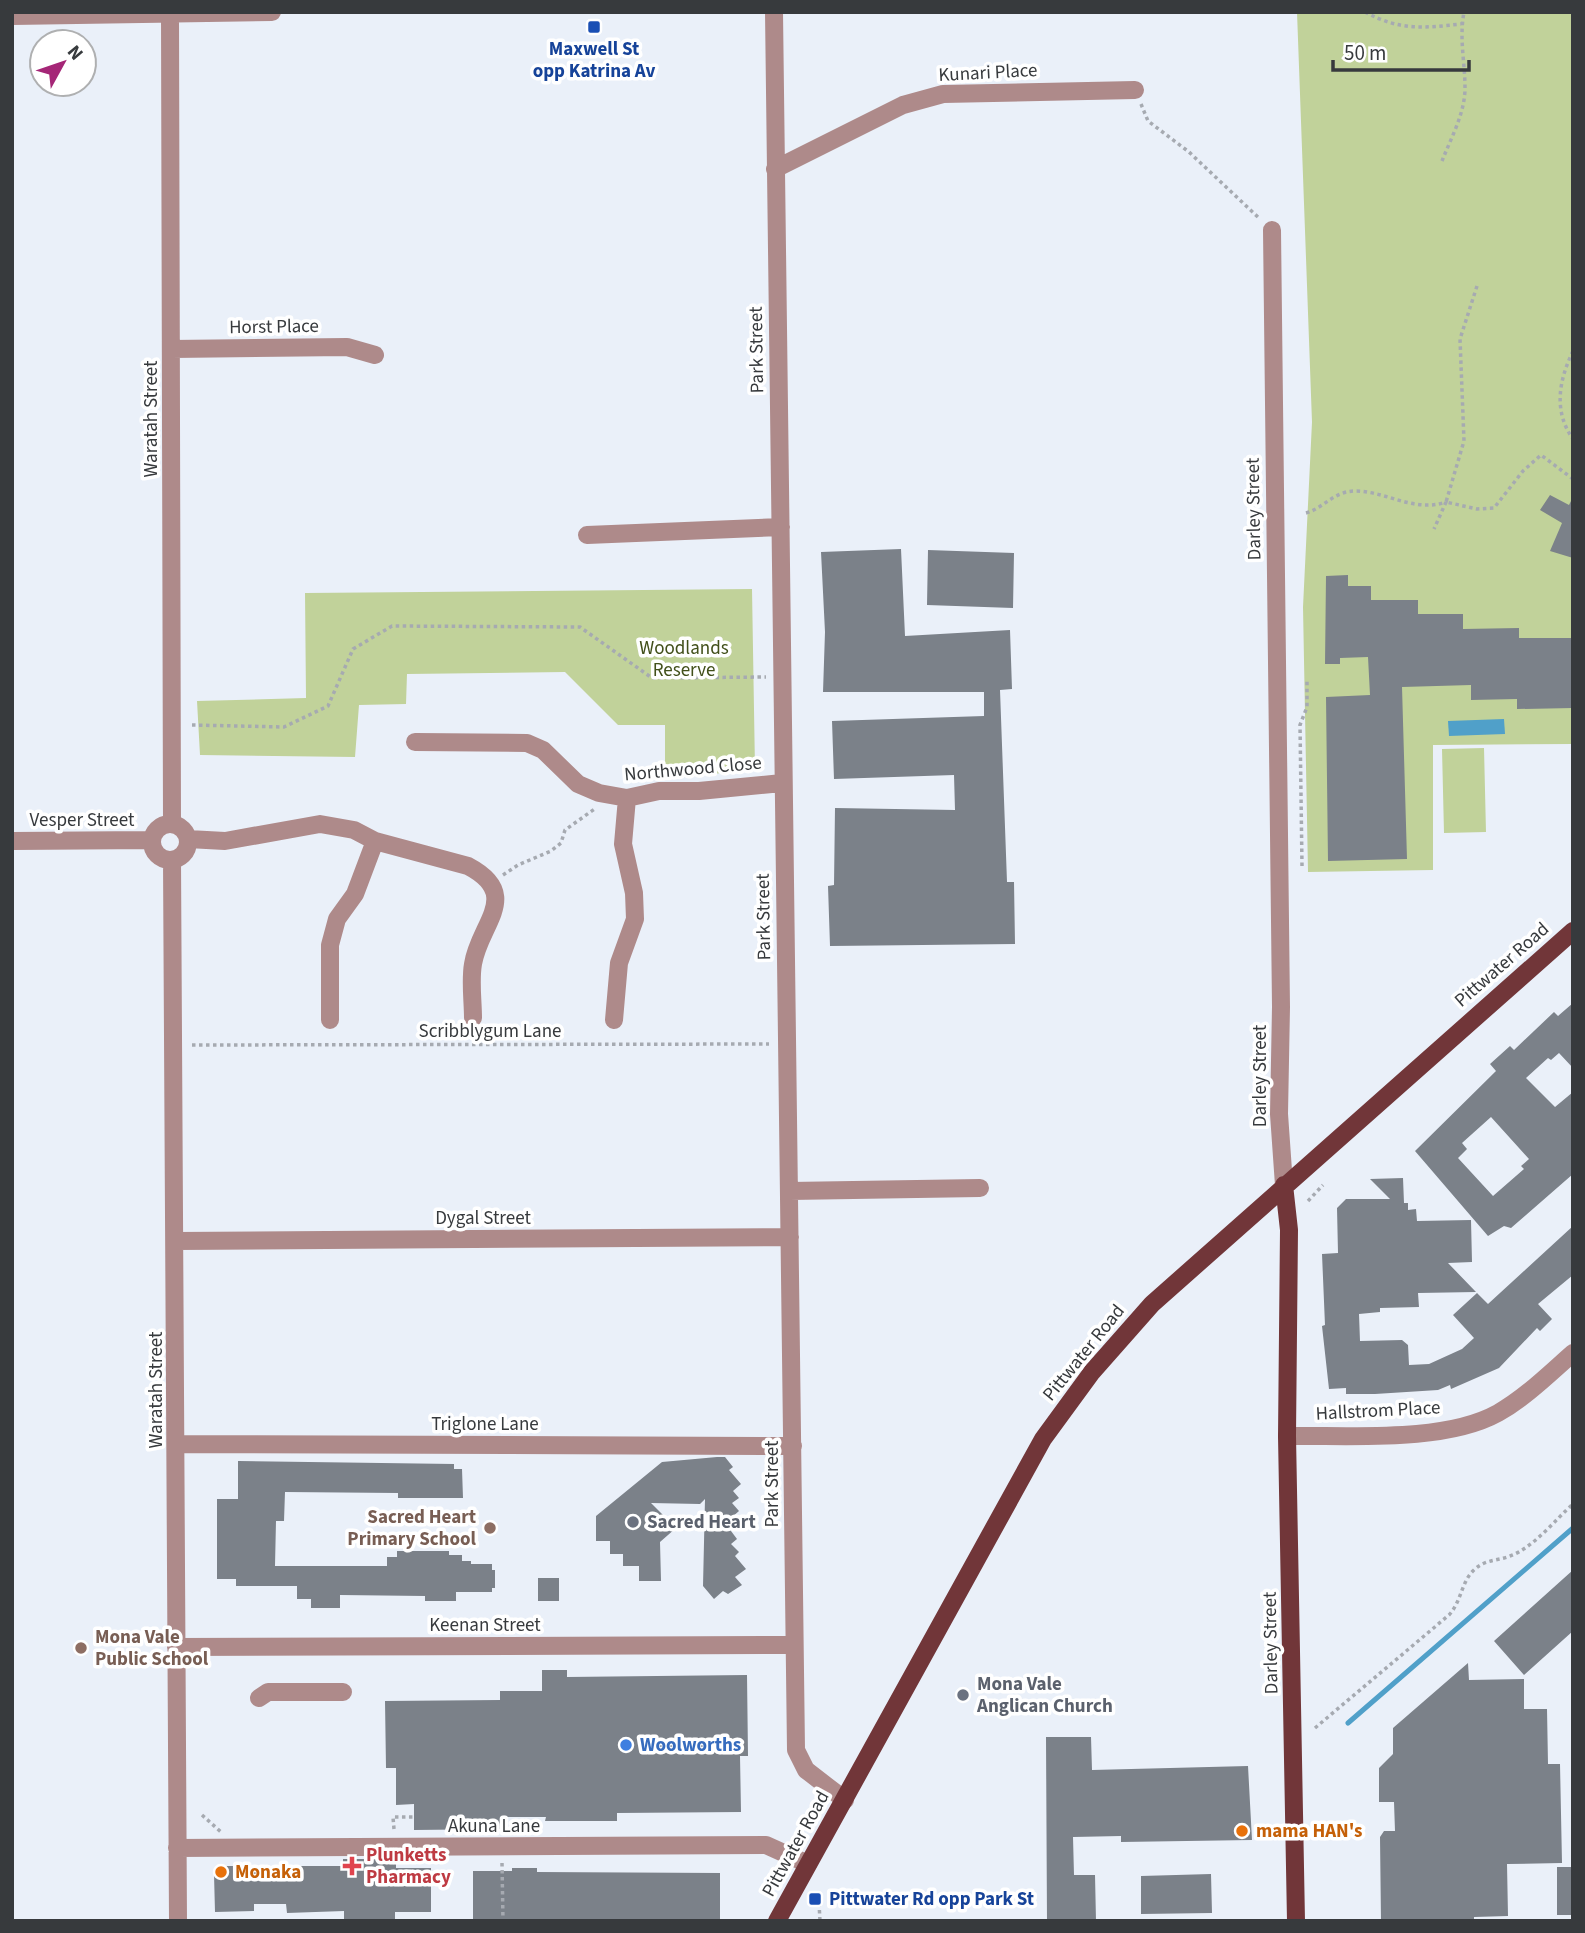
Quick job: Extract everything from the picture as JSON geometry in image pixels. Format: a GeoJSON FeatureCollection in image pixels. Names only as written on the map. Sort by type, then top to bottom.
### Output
{"type":"FeatureCollection","features":[{"type":"Feature","properties":{"kind":"main road","name":"Pittwater Road"},"geometry":{"type":"LineString","coordinates":[[777,1921],[1043,1439],[1092,1372],[1152,1304],[1573,931]]}},
{"type":"Feature","properties":{"kind":"main road","name":"Darley Street"},"geometry":{"type":"LineString","coordinates":[[1284,1185],[1289,1230],[1287,1436],[1296,1921]]}},
{"type":"Feature","properties":{"kind":"street"},"geometry":{"type":"LineString","coordinates":[[12,16],[272,12]]}},
{"type":"Feature","properties":{"kind":"street","name":"Park Street"},"geometry":{"type":"LineString","coordinates":[[774,12],[796,1750],[806,1770],[845,1800]]}},
{"type":"Feature","properties":{"kind":"street","name":"Waratah Street"},"geometry":{"type":"LineString","coordinates":[[170,13],[172,824]]}},
{"type":"Feature","properties":{"kind":"street","name":"Kunari Place"},"geometry":{"type":"LineString","coordinates":[[775,169],[903,105],[943,94],[1135,90]]}},
{"type":"Feature","properties":{"kind":"street","name":"Darley Street"},"geometry":{"type":"LineString","coordinates":[[1272,230],[1281,1007],[1279,1114],[1284,1185]]}},
{"type":"Feature","properties":{"kind":"street","name":"Horst Place"},"geometry":{"type":"LineString","coordinates":[[172,349],[347,347],[375,355]]}},
{"type":"Feature","properties":{"kind":"street"},"geometry":{"type":"LineString","coordinates":[[587,534],[781,527]]}},
{"type":"Feature","properties":{"kind":"street","name":"Northwood Close"},"geometry":{"type":"LineString","coordinates":[[415,742],[527,743],[544,750],[578,784],[599,793],[627,798],[659,791],[782,783]]}},
{"type":"Feature","properties":{"kind":"street"},"geometry":{"type":"LineString","coordinates":[[614,1020],[619,963],[635,919],[634,893],[623,844],[627,798]]}},
{"type":"Feature","properties":{"kind":"street"},"geometry":{"type":"LineString","coordinates":[[172,824],[181,827],[188,839],[182,855],[172,859],[160,857],[152,840],[157,830],[172,824]]}},
{"type":"Feature","properties":{"kind":"street"},"geometry":{"type":"LineString","coordinates":[[188,839],[225,841],[320,824],[354,830],[375,841],[468,866],[491,883],[496,901],[492,919],[472,964],[473,1018]]}},
{"type":"Feature","properties":{"kind":"street","name":"Vesper Street"},"geometry":{"type":"LineString","coordinates":[[12,841],[152,840]]}},
{"type":"Feature","properties":{"kind":"street"},"geometry":{"type":"LineString","coordinates":[[330,1020],[330,945],[337,919],[355,894],[375,841]]}},
{"type":"Feature","properties":{"kind":"street","name":"Waratah Street"},"geometry":{"type":"LineString","coordinates":[[172,859],[178,1921]]}},
{"type":"Feature","properties":{"kind":"street"},"geometry":{"type":"LineString","coordinates":[[790,1191],[980,1188]]}},
{"type":"Feature","properties":{"kind":"street","name":"Dygal Street"},"geometry":{"type":"LineString","coordinates":[[176,1241],[790,1237]]}},
{"type":"Feature","properties":{"kind":"street","name":"Hallstrom Place"},"geometry":{"type":"LineString","coordinates":[[1287,1436],[1434,1432],[1470,1425],[1498,1413],[1528,1392],[1573,1353]]}},
{"type":"Feature","properties":{"kind":"street","name":"Triglone Lane"},"geometry":{"type":"LineString","coordinates":[[177,1444],[793,1446]]}},
{"type":"Feature","properties":{"kind":"street","name":"Keenan Street"},"geometry":{"type":"LineString","coordinates":[[176,1647],[794,1645]]}},
{"type":"Feature","properties":{"kind":"street"},"geometry":{"type":"LineString","coordinates":[[259,1698],[268,1692],[343,1692]]}},
{"type":"Feature","properties":{"kind":"street","name":"Akuna Lane"},"geometry":{"type":"LineString","coordinates":[[177,1848],[766,1845],[808,1864]]}},
{"type":"Feature","properties":{"kind":"path"},"geometry":{"type":"LineString","coordinates":[[1365,12],[1388,24],[1414,28],[1461,24]]}},
{"type":"Feature","properties":{"kind":"path"},"geometry":{"type":"LineString","coordinates":[[1442,161],[1463,105],[1461,24],[1464,12]]}},
{"type":"Feature","properties":{"kind":"path"},"geometry":{"type":"LineString","coordinates":[[1135,90],[1148,121],[1189,152],[1272,230]]}},
{"type":"Feature","properties":{"kind":"path"},"geometry":{"type":"LineString","coordinates":[[1434,528],[1446,502],[1464,440],[1460,339],[1477,286]]}},
{"type":"Feature","properties":{"kind":"path"},"geometry":{"type":"LineString","coordinates":[[1573,351],[1559,394],[1563,421],[1573,439]]}},
{"type":"Feature","properties":{"kind":"path"},"geometry":{"type":"LineString","coordinates":[[1306,513],[1315,511],[1334,496],[1353,491],[1410,504],[1446,502],[1477,509],[1494,508],[1523,471],[1541,455],[1573,479]]}},
{"type":"Feature","properties":{"kind":"path"},"geometry":{"type":"LineString","coordinates":[[191,725],[284,727],[328,706],[352,649],[392,626],[580,627],[652,678],[782,678]]}},
{"type":"Feature","properties":{"kind":"path"},"geometry":{"type":"LineString","coordinates":[[1301,866],[1300,725],[1307,707],[1307,681]]}},
{"type":"Feature","properties":{"kind":"path"},"geometry":{"type":"LineString","coordinates":[[491,883],[518,865],[551,851],[561,843],[565,830],[596,810],[597,799]]}},
{"type":"Feature","properties":{"kind":"path","name":"Scribblygum Lane"},"geometry":{"type":"LineString","coordinates":[[192,1045],[789,1044]]}},
{"type":"Feature","properties":{"kind":"path"},"geometry":{"type":"LineString","coordinates":[[1308,1201],[1323,1185]]}},
{"type":"Feature","properties":{"kind":"path"},"geometry":{"type":"LineString","coordinates":[[1315,1728],[1449,1615],[1458,1605],[1468,1576],[1476,1568],[1496,1558],[1510,1556],[1523,1548],[1573,1504]]}},
{"type":"Feature","properties":{"kind":"path"},"geometry":{"type":"LineString","coordinates":[[202,1815],[219,1828],[225,1838]]}},
{"type":"Feature","properties":{"kind":"path"},"geometry":{"type":"LineString","coordinates":[[381,1831],[394,1830],[393,1817],[414,1816]]}},
{"type":"Feature","properties":{"kind":"path"},"geometry":{"type":"LineString","coordinates":[[502,1847],[503,1921]]}},
{"type":"Feature","properties":{"kind":"path"},"geometry":{"type":"LineString","coordinates":[[819,1903],[820,1921]]}},
{"type":"Feature","properties":{"kind":"green space"},"geometry":{"type":"Polygon","coordinates":[[[1297,12],[1573,12],[1573,744],[1433,745],[1433,870],[1308,872],[1303,607],[1312,422],[1297,12]]]}},
{"type":"Feature","properties":{"kind":"green space","name":"Woodlands Reserve"},"geometry":{"type":"Polygon","coordinates":[[[752,589],[755,769],[713,774],[665,772],[665,725],[618,725],[565,672],[407,674],[406,704],[359,705],[355,757],[200,755],[197,701],[306,698],[305,593],[752,589]]]}},
{"type":"Feature","properties":{"kind":"green space"},"geometry":{"type":"Polygon","coordinates":[[[1484,748],[1486,832],[1444,833],[1442,749],[1484,748]]]}},
{"type":"Feature","properties":{"kind":"water"},"geometry":{"type":"Polygon","coordinates":[[[1504,719],[1505,734],[1449,736],[1448,721],[1504,719]]]}},
{"type":"Feature","properties":{"kind":"building"},"geometry":{"type":"Polygon","coordinates":[[[1550,495],[1569,505],[1573,497],[1573,558],[1550,551],[1562,523],[1540,510],[1550,495]]]}},
{"type":"Feature","properties":{"kind":"building"},"geometry":{"type":"Polygon","coordinates":[[[901,549],[905,636],[1010,630],[1012,689],[1000,690],[1007,882],[1014,882],[1015,944],[830,946],[828,886],[834,885],[835,808],[955,810],[954,775],[834,779],[832,721],[984,716],[984,692],[823,692],[825,632],[821,552],[901,549]]]}},
{"type":"Feature","properties":{"kind":"building"},"geometry":{"type":"Polygon","coordinates":[[[928,550],[1014,553],[1013,608],[927,605],[928,550]]]}},
{"type":"Feature","properties":{"kind":"building"},"geometry":{"type":"Polygon","coordinates":[[[1348,575],[1348,586],[1371,586],[1371,600],[1418,600],[1418,614],[1463,614],[1463,629],[1519,628],[1519,638],[1573,638],[1573,708],[1517,709],[1517,699],[1471,700],[1471,685],[1402,687],[1407,859],[1328,861],[1326,697],[1370,695],[1368,657],[1340,658],[1340,664],[1325,664],[1326,576],[1348,575]]]}},
{"type":"Feature","properties":{"kind":"building"},"geometry":{"type":"Polygon","coordinates":[[[1573,1003],[1573,1068],[1559,1053],[1551,1060],[1548,1058],[1526,1078],[1555,1107],[1573,1092],[1573,1174],[1511,1228],[1504,1226],[1488,1236],[1415,1151],[1496,1071],[1490,1064],[1510,1046],[1514,1050],[1554,1012],[1558,1016],[1573,1003]],[[1491,1117],[1462,1143],[1467,1149],[1458,1158],[1493,1196],[1524,1169],[1521,1166],[1529,1159],[1491,1117]]]}},
{"type":"Feature","properties":{"kind":"building"},"geometry":{"type":"Polygon","coordinates":[[[1403,1178],[1404,1203],[1408,1203],[1408,1210],[1416,1209],[1417,1221],[1471,1220],[1472,1262],[1448,1263],[1476,1292],[1418,1293],[1419,1307],[1380,1308],[1380,1312],[1359,1314],[1360,1341],[1402,1340],[1408,1345],[1409,1365],[1429,1364],[1462,1349],[1474,1338],[1453,1315],[1477,1293],[1488,1304],[1573,1226],[1573,1275],[1538,1304],[1552,1319],[1540,1331],[1537,1328],[1499,1368],[1451,1389],[1450,1385],[1438,1390],[1346,1394],[1346,1388],[1329,1389],[1322,1326],[1325,1325],[1322,1254],[1338,1253],[1337,1208],[1346,1199],[1390,1199],[1370,1179],[1403,1178]]]}},
{"type":"Feature","properties":{"kind":"building","name":"Sacred Heart"},"geometry":{"type":"Polygon","coordinates":[[[725,1457],[733,1467],[729,1470],[741,1484],[733,1491],[739,1498],[732,1503],[739,1511],[731,1518],[738,1526],[731,1531],[737,1539],[731,1544],[739,1552],[735,1556],[746,1569],[735,1577],[742,1585],[728,1594],[723,1591],[714,1599],[703,1586],[705,1499],[700,1504],[651,1503],[676,1528],[660,1542],[661,1581],[639,1581],[639,1566],[623,1566],[623,1554],[610,1554],[610,1541],[596,1541],[596,1516],[662,1462],[725,1457]]]}},
{"type":"Feature","properties":{"kind":"building"},"geometry":{"type":"Polygon","coordinates":[[[238,1461],[454,1464],[454,1469],[462,1469],[463,1498],[398,1498],[398,1493],[285,1492],[284,1521],[276,1521],[275,1566],[387,1566],[387,1557],[397,1557],[397,1551],[449,1551],[449,1555],[462,1555],[462,1561],[471,1561],[471,1564],[492,1564],[492,1570],[495,1570],[495,1588],[492,1588],[492,1592],[456,1592],[456,1601],[425,1601],[425,1596],[340,1595],[340,1608],[311,1608],[311,1599],[297,1599],[297,1586],[236,1586],[236,1579],[217,1579],[217,1499],[238,1499],[238,1461]]]}},
{"type":"Feature","properties":{"kind":"building"},"geometry":{"type":"Polygon","coordinates":[[[1573,1570],[1573,1631],[1524,1675],[1494,1641],[1573,1570]]]}},
{"type":"Feature","properties":{"kind":"building"},"geometry":{"type":"Polygon","coordinates":[[[538,1578],[559,1578],[559,1601],[538,1601],[538,1578]]]}},
{"type":"Feature","properties":{"kind":"building"},"geometry":{"type":"Polygon","coordinates":[[[1468,1663],[1469,1680],[1524,1679],[1524,1709],[1547,1709],[1548,1764],[1560,1764],[1562,1863],[1507,1864],[1508,1916],[1474,1917],[1474,1921],[1381,1921],[1380,1837],[1384,1831],[1395,1831],[1394,1802],[1379,1802],[1379,1768],[1393,1754],[1393,1728],[1468,1663]]]}},
{"type":"Feature","properties":{"kind":"building"},"geometry":{"type":"Polygon","coordinates":[[[542,1670],[567,1670],[567,1677],[747,1675],[748,1756],[740,1756],[741,1812],[617,1813],[617,1821],[545,1821],[546,1817],[505,1817],[506,1829],[414,1830],[414,1804],[396,1805],[396,1768],[386,1768],[385,1701],[500,1700],[500,1691],[542,1691],[542,1670]]]}},
{"type":"Feature","properties":{"kind":"building"},"geometry":{"type":"Polygon","coordinates":[[[1046,1737],[1091,1737],[1092,1770],[1248,1766],[1252,1840],[1121,1842],[1121,1836],[1073,1837],[1074,1875],[1095,1875],[1096,1921],[1047,1921],[1046,1737]]]}},
{"type":"Feature","properties":{"kind":"building"},"geometry":{"type":"Polygon","coordinates":[[[343,1859],[396,1859],[396,1868],[431,1868],[431,1912],[395,1912],[395,1921],[344,1921],[344,1911],[287,1913],[286,1904],[254,1904],[254,1911],[215,1912],[214,1874],[221,1874],[220,1866],[343,1866],[343,1859]]]}},
{"type":"Feature","properties":{"kind":"building"},"geometry":{"type":"Polygon","coordinates":[[[1557,1867],[1573,1867],[1573,1915],[1557,1915],[1557,1867]]]}},
{"type":"Feature","properties":{"kind":"building"},"geometry":{"type":"Polygon","coordinates":[[[512,1868],[537,1868],[537,1872],[720,1873],[720,1921],[473,1921],[473,1871],[512,1871],[512,1868]]]}},
{"type":"Feature","properties":{"kind":"building"},"geometry":{"type":"Polygon","coordinates":[[[1211,1874],[1212,1913],[1141,1914],[1141,1876],[1211,1874]]]}},
{"type":"Feature","properties":{"kind":"waterway"},"geometry":{"type":"LineString","coordinates":[[1348,1723],[1573,1528]]}},
{"type":"Feature","properties":{"kind":"place","name":"Maxwell St opp Katrina Av"},"geometry":{"type":"Point","coordinates":[594,27]}},
{"type":"Feature","properties":{"kind":"place","name":"Sacred Heart"},"geometry":{"type":"Point","coordinates":[633,1522]}},
{"type":"Feature","properties":{"kind":"place","name":"Sacred Heart Primary School"},"geometry":{"type":"Point","coordinates":[490,1528]}},
{"type":"Feature","properties":{"kind":"place","name":"Mona Vale Public School"},"geometry":{"type":"Point","coordinates":[81,1648]}},
{"type":"Feature","properties":{"kind":"place","name":"Mona Vale Anglican Church"},"geometry":{"type":"Point","coordinates":[963,1695]}},
{"type":"Feature","properties":{"kind":"place","name":"Woolworths"},"geometry":{"type":"Point","coordinates":[626,1745]}},
{"type":"Feature","properties":{"kind":"place","name":"mama HAN's"},"geometry":{"type":"Point","coordinates":[1242,1831]}},
{"type":"Feature","properties":{"kind":"place","name":"Plunketts Pharmacy"},"geometry":{"type":"Point","coordinates":[352,1866]}},
{"type":"Feature","properties":{"kind":"place","name":"Monaka"},"geometry":{"type":"Point","coordinates":[221,1872]}},
{"type":"Feature","properties":{"kind":"place","name":"Pittwater Rd opp Park St"},"geometry":{"type":"Point","coordinates":[815,1899]}}]}
